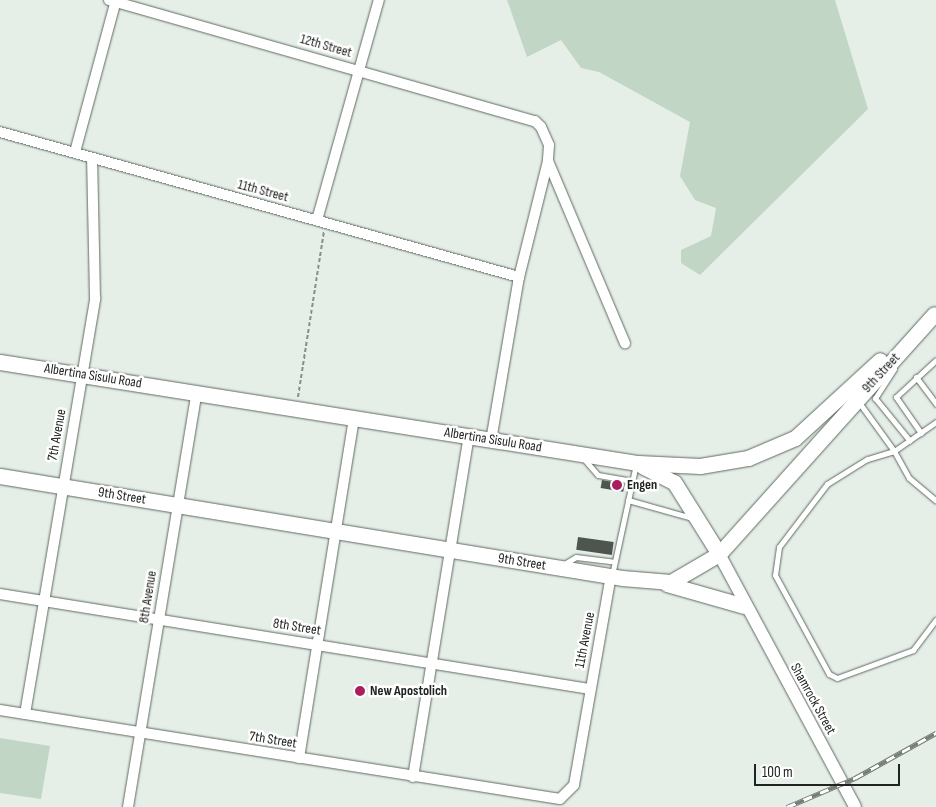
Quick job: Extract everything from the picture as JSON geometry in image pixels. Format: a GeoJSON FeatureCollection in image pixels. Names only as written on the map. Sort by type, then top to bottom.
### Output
{"type":"FeatureCollection","features":[{"type":"Feature","properties":{"kind":"main road","name":"Albertina Sisulu Road"},"geometry":{"type":"LineString","coordinates":[[0,362],[637,463],[714,465],[761,454],[806,431],[853,394],[935,312]]}},
{"type":"Feature","properties":{"kind":"main road","name":"9th Street"},"geometry":{"type":"LineString","coordinates":[[0,476],[559,568],[613,569],[662,583],[693,573],[719,554],[853,394]]}},
{"type":"Feature","properties":{"kind":"main road"},"geometry":{"type":"LineString","coordinates":[[637,463],[674,482],[719,554]]}},
{"type":"Feature","properties":{"kind":"main road"},"geometry":{"type":"LineString","coordinates":[[662,583],[744,606]]}},
{"type":"Feature","properties":{"kind":"street"},"geometry":{"type":"LineString","coordinates":[[321,222],[358,69],[379,0]]}},
{"type":"Feature","properties":{"kind":"street"},"geometry":{"type":"LineString","coordinates":[[76,152],[114,1]]}},
{"type":"Feature","properties":{"kind":"street","name":"12th Street"},"geometry":{"type":"LineString","coordinates":[[114,1],[535,121],[547,137],[548,161]]}},
{"type":"Feature","properties":{"kind":"street","name":"11th Street"},"geometry":{"type":"LineString","coordinates":[[0,132],[519,277]]}},
{"type":"Feature","properties":{"kind":"street","name":"7th Avenue"},"geometry":{"type":"LineString","coordinates":[[25,714],[96,284],[92,159]]}},
{"type":"Feature","properties":{"kind":"street"},"geometry":{"type":"LineString","coordinates":[[491,440],[519,277],[548,161]]}},
{"type":"Feature","properties":{"kind":"street"},"geometry":{"type":"LineString","coordinates":[[548,161],[625,343]]}},
{"type":"Feature","properties":{"kind":"street","name":"8th Avenue"},"geometry":{"type":"LineString","coordinates":[[128,807],[197,392]]}},
{"type":"Feature","properties":{"kind":"street"},"geometry":{"type":"LineString","coordinates":[[299,758],[320,644],[334,532],[354,418]]}},
{"type":"Feature","properties":{"kind":"street"},"geometry":{"type":"LineString","coordinates":[[413,777],[429,664],[469,436]]}},
{"type":"Feature","properties":{"kind":"street","name":"Shamrock Street"},"geometry":{"type":"LineString","coordinates":[[719,554],[744,606],[855,807]]}},
{"type":"Feature","properties":{"kind":"street","name":"11th Avenue"},"geometry":{"type":"LineString","coordinates":[[541,798],[560,799],[572,791],[613,569]]}},
{"type":"Feature","properties":{"kind":"street","name":"8th Street"},"geometry":{"type":"LineString","coordinates":[[0,594],[320,644],[429,664],[590,689]]}},
{"type":"Feature","properties":{"kind":"street","name":"7th Street"},"geometry":{"type":"LineString","coordinates":[[0,710],[541,798]]}},
{"type":"Feature","properties":{"kind":"lane"},"geometry":{"type":"LineString","coordinates":[[910,441],[877,403],[876,395],[935,312]]}},
{"type":"Feature","properties":{"kind":"lane"},"geometry":{"type":"LineString","coordinates":[[922,433],[896,397],[936,360]]}},
{"type":"Feature","properties":{"kind":"lane"},"geometry":{"type":"LineString","coordinates":[[916,377],[936,404]]}},
{"type":"Feature","properties":{"kind":"lane"},"geometry":{"type":"LineString","coordinates":[[853,394],[894,451],[909,478],[936,501]]}},
{"type":"Feature","properties":{"kind":"lane"},"geometry":{"type":"LineString","coordinates":[[936,422],[894,451],[867,459],[827,484],[779,547],[775,574],[829,674],[837,678],[913,650],[936,620]]}},
{"type":"Feature","properties":{"kind":"lane"},"geometry":{"type":"LineString","coordinates":[[581,454],[598,475],[632,481]]}},
{"type":"Feature","properties":{"kind":"lane","name":"11th Avenue"},"geometry":{"type":"LineString","coordinates":[[613,569],[637,463]]}},
{"type":"Feature","properties":{"kind":"lane"},"geometry":{"type":"LineString","coordinates":[[628,500],[698,518]]}},
{"type":"Feature","properties":{"kind":"path"},"geometry":{"type":"LineString","coordinates":[[296,409],[321,222]]}},
{"type":"Feature","properties":{"kind":"green space"},"geometry":{"type":"Polygon","coordinates":[[[507,0],[835,0],[868,109],[700,275],[681,263],[681,250],[711,236],[716,208],[695,200],[680,176],[690,122],[599,72],[581,68],[561,40],[527,57],[507,0]]]}},
{"type":"Feature","properties":{"kind":"green space"},"geometry":{"type":"Polygon","coordinates":[[[0,738],[50,746],[41,799],[0,793],[0,738]]]}},
{"type":"Feature","properties":{"kind":"building"},"geometry":{"type":"Polygon","coordinates":[[[602,480],[625,484],[623,492],[601,488],[602,480]]]}},
{"type":"Feature","properties":{"kind":"building"},"geometry":{"type":"Polygon","coordinates":[[[578,537],[614,542],[612,555],[576,550],[578,537]]]}},
{"type":"Feature","properties":{"kind":"railway"},"geometry":{"type":"LineString","coordinates":[[787,807],[855,778],[936,733]]}},
{"type":"Feature","properties":{"kind":"place","name":"Engen"},"geometry":{"type":"Point","coordinates":[617,485]}},
{"type":"Feature","properties":{"kind":"place","name":"New Apostolich"},"geometry":{"type":"Point","coordinates":[360,691]}}]}
